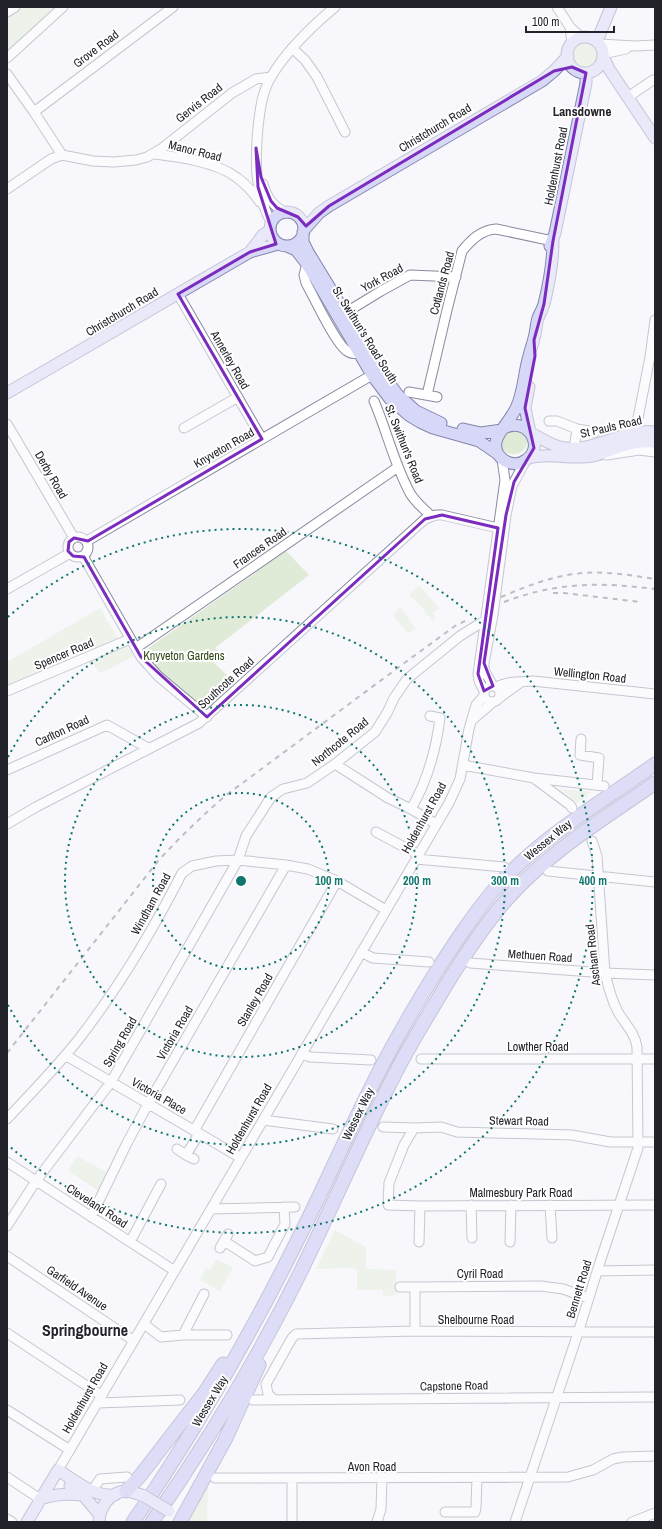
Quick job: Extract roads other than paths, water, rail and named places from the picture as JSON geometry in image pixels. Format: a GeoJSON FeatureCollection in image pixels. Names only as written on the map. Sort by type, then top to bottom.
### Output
{"type":"FeatureCollection","features":[{"type":"Feature","properties":{"kind":"highway","name":"Wessex Way"},"geometry":{"type":"LineString","coordinates":[[133,1522],[180,1451],[219,1388],[285,1266],[354,1121],[387,1057],[424,991],[470,920],[502,881],[549,838],[590,807],[655,764]]}},
{"type":"Feature","properties":{"kind":"highway","name":"Wessex Way"},"geometry":{"type":"LineString","coordinates":[[152,1522],[222,1413],[253,1360],[300,1272],[396,1072],[426,1018],[478,936],[507,899],[552,856],[589,828],[655,783]]}},
{"type":"Feature","properties":{"kind":"highway"},"geometry":{"type":"LineString","coordinates":[[121,1493],[140,1476],[205,1392],[285,1266]]}},
{"type":"Feature","properties":{"kind":"highway"},"geometry":{"type":"LineString","coordinates":[[180,1522],[226,1438],[300,1272]]}},
{"type":"Feature","properties":{"kind":"main road"},"geometry":{"type":"LineString","coordinates":[[592,45],[602,61],[597,68],[586,73],[580,72],[572,67],[568,56],[568,51],[592,45],[611,7]]}},
{"type":"Feature","properties":{"kind":"main road"},"geometry":{"type":"LineString","coordinates":[[592,45],[655,137]]}},
{"type":"Feature","properties":{"kind":"main road","name":"Christchurch Road"},"geometry":{"type":"LineString","coordinates":[[304,231],[319,213],[329,206],[536,84],[554,71],[568,56]]}},
{"type":"Feature","properties":{"kind":"main road","name":"Christchurch Road"},"geometry":{"type":"LineString","coordinates":[[554,71],[572,67]]}},
{"type":"Feature","properties":{"kind":"main road"},"geometry":{"type":"LineString","coordinates":[[597,68],[605,73],[627,96]]}},
{"type":"Feature","properties":{"kind":"main road","name":"Holdenhurst Road"},"geometry":{"type":"LineString","coordinates":[[503,429],[518,405],[538,317],[544,304],[553,253],[553,241],[586,83],[586,73]]}},
{"type":"Feature","properties":{"kind":"main road","name":"Christchurch Road"},"geometry":{"type":"LineString","coordinates":[[290,213],[311,212],[329,206]]}},
{"type":"Feature","properties":{"kind":"main road"},"geometry":{"type":"LineString","coordinates":[[290,213],[301,221],[304,231],[302,237],[296,244],[282,245],[274,240],[271,226],[278,215],[290,213]]}},
{"type":"Feature","properties":{"kind":"main road","name":"Christchurch Road"},"geometry":{"type":"LineString","coordinates":[[250,252],[271,226]]}},
{"type":"Feature","properties":{"kind":"main road","name":"St. Swithun's Road South"},"geometry":{"type":"LineString","coordinates":[[304,231],[303,242],[380,370],[402,399],[416,411],[436,421],[460,429],[481,433],[503,429]]}},
{"type":"Feature","properties":{"kind":"main road","name":"Christchurch Road"},"geometry":{"type":"LineString","coordinates":[[7,394],[250,252],[282,245]]}},
{"type":"Feature","properties":{"kind":"main road","name":"St. Swithun's Road South"},"geometry":{"type":"LineString","coordinates":[[282,245],[296,250],[307,264],[372,375],[390,399],[410,416],[433,428],[479,441],[500,456]]}},
{"type":"Feature","properties":{"kind":"main road","name":"Holdenhurst Road"},"geometry":{"type":"LineString","coordinates":[[530,432],[526,408],[535,356],[534,340]]}},
{"type":"Feature","properties":{"kind":"main road"},"geometry":{"type":"LineString","coordinates":[[515,425],[521,426],[530,432],[534,442],[534,448],[528,459],[519,464],[513,464],[500,456],[496,441],[498,435],[503,429],[515,425]]}},
{"type":"Feature","properties":{"kind":"main road","name":"St Pauls Road"},"geometry":{"type":"LineString","coordinates":[[530,432],[554,445],[574,449],[589,447],[629,435],[650,432]]}},
{"type":"Feature","properties":{"kind":"main road","name":"St Pauls Road"},"geometry":{"type":"LineString","coordinates":[[528,459],[541,455],[573,458],[594,456],[634,443],[655,442]]}},
{"type":"Feature","properties":{"kind":"main road"},"geometry":{"type":"LineString","coordinates":[[56,1473],[88,1493],[99,1518]]}},
{"type":"Feature","properties":{"kind":"main road","name":"Holdenhurst Road"},"geometry":{"type":"LineString","coordinates":[[27,1522],[56,1473]]}},
{"type":"Feature","properties":{"kind":"main road"},"geometry":{"type":"LineString","coordinates":[[40,1499],[65,1493],[96,1493],[108,1496],[121,1493],[144,1496],[169,1511],[175,1522]]}},
{"type":"Feature","properties":{"kind":"main road"},"geometry":{"type":"LineString","coordinates":[[99,1518],[108,1500],[121,1493]]}},
{"type":"Feature","properties":{"kind":"street"},"geometry":{"type":"LineString","coordinates":[[7,12],[15,7]]}},
{"type":"Feature","properties":{"kind":"street"},"geometry":{"type":"LineString","coordinates":[[7,58],[64,7]]}},
{"type":"Feature","properties":{"kind":"street","name":"Grove Road"},"geometry":{"type":"LineString","coordinates":[[34,112],[173,7]]}},
{"type":"Feature","properties":{"kind":"street"},"geometry":{"type":"LineString","coordinates":[[271,226],[263,206],[256,174],[256,148],[260,108],[265,90],[271,77],[292,48],[317,22],[335,7]]}},
{"type":"Feature","properties":{"kind":"street"},"geometry":{"type":"LineString","coordinates":[[557,7],[570,27],[592,45],[655,45]]}},
{"type":"Feature","properties":{"kind":"street"},"geometry":{"type":"LineString","coordinates":[[292,48],[305,60],[317,77],[345,132]]}},
{"type":"Feature","properties":{"kind":"street"},"geometry":{"type":"LineString","coordinates":[[7,74],[62,155],[51,159],[7,189]]}},
{"type":"Feature","properties":{"kind":"street","name":"Gervis Road"},"geometry":{"type":"LineString","coordinates":[[151,156],[232,93],[256,79],[271,77]]}},
{"type":"Feature","properties":{"kind":"street"},"geometry":{"type":"LineString","coordinates":[[627,96],[655,80]]}},
{"type":"Feature","properties":{"kind":"street"},"geometry":{"type":"LineString","coordinates":[[256,148],[260,174],[266,193],[271,202],[278,208],[290,213]]}},
{"type":"Feature","properties":{"kind":"street","name":"Manor Road"},"geometry":{"type":"LineString","coordinates":[[62,155],[93,161],[114,162],[136,160],[151,156],[183,158],[229,173],[236,177],[251,190],[263,206]]}},
{"type":"Feature","properties":{"kind":"street","name":"Cotlands Road"},"geometry":{"type":"LineString","coordinates":[[427,395],[462,252],[474,238],[484,231],[496,229],[553,241]]}},
{"type":"Feature","properties":{"kind":"street","name":"York Road"},"geometry":{"type":"LineString","coordinates":[[345,313],[410,275],[456,278]]}},
{"type":"Feature","properties":{"kind":"street","name":"Annerley Road"},"geometry":{"type":"LineString","coordinates":[[178,294],[262,439]]}},
{"type":"Feature","properties":{"kind":"street"},"geometry":{"type":"LineString","coordinates":[[629,435],[638,418],[652,358],[655,320]]}},
{"type":"Feature","properties":{"kind":"street","name":"Knyveton Road"},"geometry":{"type":"LineString","coordinates":[[87,541],[372,375]]}},
{"type":"Feature","properties":{"kind":"street"},"geometry":{"type":"LineString","coordinates":[[409,392],[437,397]]}},
{"type":"Feature","properties":{"kind":"street"},"geometry":{"type":"LineString","coordinates":[[184,428],[238,397]]}},
{"type":"Feature","properties":{"kind":"street","name":"St. Swithun's Road"},"geometry":{"type":"LineString","coordinates":[[374,401],[398,467],[410,494],[430,516]]}},
{"type":"Feature","properties":{"kind":"street"},"geometry":{"type":"LineString","coordinates":[[638,418],[650,432]]}},
{"type":"Feature","properties":{"kind":"street","name":"St Pauls Road"},"geometry":{"type":"LineString","coordinates":[[550,420],[557,421],[577,429],[595,432]]}},
{"type":"Feature","properties":{"kind":"street","name":"Derby Road"},"geometry":{"type":"LineString","coordinates":[[7,424],[74,538]]}},
{"type":"Feature","properties":{"kind":"street","name":"St Pauls Road"},"geometry":{"type":"LineString","coordinates":[[574,449],[577,429]]}},
{"type":"Feature","properties":{"kind":"street"},"geometry":{"type":"LineString","coordinates":[[594,456],[639,450],[655,452]]}},
{"type":"Feature","properties":{"kind":"street"},"geometry":{"type":"LineString","coordinates":[[496,700],[489,701],[484,694],[478,674],[483,621],[505,480],[500,456]]}},
{"type":"Feature","properties":{"kind":"street"},"geometry":{"type":"LineString","coordinates":[[496,700],[499,691],[494,687],[484,670],[484,663],[493,615],[506,515],[512,486],[528,459]]}},
{"type":"Feature","properties":{"kind":"street","name":"Frances Road"},"geometry":{"type":"LineString","coordinates":[[136,648],[398,467]]}},
{"type":"Feature","properties":{"kind":"street"},"geometry":{"type":"LineString","coordinates":[[430,516],[442,515],[498,528]]}},
{"type":"Feature","properties":{"kind":"street","name":"Southcote Road"},"geometry":{"type":"LineString","coordinates":[[7,824],[36,807],[148,748],[190,729],[207,717],[430,516]]}},
{"type":"Feature","properties":{"kind":"street"},"geometry":{"type":"LineString","coordinates":[[83,537],[89,545],[88,552],[83,556],[76,557],[70,554],[68,545],[74,538],[83,537]]}},
{"type":"Feature","properties":{"kind":"street"},"geometry":{"type":"LineString","coordinates":[[7,589],[70,554]]}},
{"type":"Feature","properties":{"kind":"street"},"geometry":{"type":"LineString","coordinates":[[83,556],[130,639],[145,662],[158,676],[207,717]]}},
{"type":"Feature","properties":{"kind":"street","name":"Northcote Road"},"geometry":{"type":"LineString","coordinates":[[238,860],[246,836],[272,797],[283,789],[308,783],[335,764],[375,732],[387,713],[394,698],[407,679],[460,636],[483,621]]}},
{"type":"Feature","properties":{"kind":"street","name":"Spencer Road"},"geometry":{"type":"LineString","coordinates":[[7,691],[130,639]]}},
{"type":"Feature","properties":{"kind":"street"},"geometry":{"type":"LineString","coordinates":[[472,720],[496,700],[522,682]]}},
{"type":"Feature","properties":{"kind":"street","name":"Wellington Road"},"geometry":{"type":"LineString","coordinates":[[494,687],[501,684],[522,682],[565,684],[655,694]]}},
{"type":"Feature","properties":{"kind":"street","name":"Holdenhurst Road"},"geometry":{"type":"LineString","coordinates":[[56,1473],[455,792],[463,765],[469,728],[476,705],[488,687],[494,687]]}},
{"type":"Feature","properties":{"kind":"street"},"geometry":{"type":"LineString","coordinates":[[411,809],[429,772],[437,744],[440,718],[430,716]]}},
{"type":"Feature","properties":{"kind":"street","name":"Carlton Road"},"geometry":{"type":"LineString","coordinates":[[7,770],[107,725],[148,748]]}},
{"type":"Feature","properties":{"kind":"street"},"geometry":{"type":"LineString","coordinates":[[463,765],[534,778],[601,786],[599,758],[580,755],[581,739]]}},
{"type":"Feature","properties":{"kind":"street"},"geometry":{"type":"LineString","coordinates":[[335,764],[388,798],[411,809],[436,824]]}},
{"type":"Feature","properties":{"kind":"street"},"geometry":{"type":"LineString","coordinates":[[534,778],[570,804],[572,808]]}},
{"type":"Feature","properties":{"kind":"street"},"geometry":{"type":"LineString","coordinates":[[376,832],[417,857],[504,867]]}},
{"type":"Feature","properties":{"kind":"street","name":"Ascham Road"},"geometry":{"type":"LineString","coordinates":[[592,842],[597,856],[605,973],[613,1002],[634,1035],[636,1041],[637,1059]]}},
{"type":"Feature","properties":{"kind":"street","name":"Windham Road"},"geometry":{"type":"LineString","coordinates":[[7,1119],[65,1055],[97,1014],[143,943],[182,873],[187,869],[198,864],[238,860],[308,869],[337,881],[386,910]]}},
{"type":"Feature","properties":{"kind":"street","name":"Spring Road"},"geometry":{"type":"LineString","coordinates":[[7,1226],[36,1181],[111,1082],[238,860]]}},
{"type":"Feature","properties":{"kind":"street","name":"Victoria Road"},"geometry":{"type":"LineString","coordinates":[[91,1217],[148,1104],[286,865]]}},
{"type":"Feature","properties":{"kind":"street"},"geometry":{"type":"LineString","coordinates":[[548,871],[655,882]]}},
{"type":"Feature","properties":{"kind":"street","name":"Stanley Road"},"geometry":{"type":"LineString","coordinates":[[177,1149],[190,1157],[196,1132],[337,881]]}},
{"type":"Feature","properties":{"kind":"street"},"geometry":{"type":"LineString","coordinates":[[362,952],[373,958],[429,962]]}},
{"type":"Feature","properties":{"kind":"street","name":"Methuen Road"},"geometry":{"type":"LineString","coordinates":[[470,963],[605,973],[655,975]]}},
{"type":"Feature","properties":{"kind":"street"},"geometry":{"type":"LineString","coordinates":[[302,1053],[310,1058],[371,1060]]}},
{"type":"Feature","properties":{"kind":"street","name":"Victoria Place"},"geometry":{"type":"LineString","coordinates":[[65,1055],[241,1158]]}},
{"type":"Feature","properties":{"kind":"street","name":"Lowther Road"},"geometry":{"type":"LineString","coordinates":[[422,1058],[655,1059]]}},
{"type":"Feature","properties":{"kind":"street","name":"Bennett Road"},"geometry":{"type":"LineString","coordinates":[[515,1522],[638,1148],[637,1059]]}},
{"type":"Feature","properties":{"kind":"street"},"geometry":{"type":"LineString","coordinates":[[263,1120],[333,1129]]}},
{"type":"Feature","properties":{"kind":"street","name":"Stewart Road"},"geometry":{"type":"LineString","coordinates":[[384,1127],[441,1127],[457,1132],[572,1134],[603,1141],[655,1142]]}},
{"type":"Feature","properties":{"kind":"street","name":"Malmesbury Park Road"},"geometry":{"type":"LineString","coordinates":[[414,1128],[404,1145],[389,1183],[388,1205],[655,1205]]}},
{"type":"Feature","properties":{"kind":"street","name":"Cleveland Road"},"geometry":{"type":"LineString","coordinates":[[7,1162],[175,1270]]}},
{"type":"Feature","properties":{"kind":"street"},"geometry":{"type":"LineString","coordinates":[[130,1242],[161,1184]]}},
{"type":"Feature","properties":{"kind":"street"},"geometry":{"type":"LineString","coordinates":[[472,1205],[472,1238]]}},
{"type":"Feature","properties":{"kind":"street"},"geometry":{"type":"LineString","coordinates":[[510,1242],[511,1205]]}},
{"type":"Feature","properties":{"kind":"street"},"geometry":{"type":"LineString","coordinates":[[550,1205],[552,1238]]}},
{"type":"Feature","properties":{"kind":"street"},"geometry":{"type":"LineString","coordinates":[[419,1242],[420,1206]]}},
{"type":"Feature","properties":{"kind":"street"},"geometry":{"type":"LineString","coordinates":[[224,1241],[255,1260],[268,1257],[285,1224],[284,1207]]}},
{"type":"Feature","properties":{"kind":"street"},"geometry":{"type":"LineString","coordinates":[[211,1209],[295,1207]]}},
{"type":"Feature","properties":{"kind":"street","name":"Garfield Avenue"},"geometry":{"type":"LineString","coordinates":[[7,1256],[134,1340]]}},
{"type":"Feature","properties":{"kind":"street"},"geometry":{"type":"LineString","coordinates":[[597,1271],[655,1270]]}},
{"type":"Feature","properties":{"kind":"street","name":"Cyril Road"},"geometry":{"type":"LineString","coordinates":[[400,1287],[541,1286],[563,1289],[588,1298]]}},
{"type":"Feature","properties":{"kind":"street"},"geometry":{"type":"LineString","coordinates":[[415,1287],[415,1331]]}},
{"type":"Feature","properties":{"kind":"street"},"geometry":{"type":"LineString","coordinates":[[183,1335],[204,1294]]}},
{"type":"Feature","properties":{"kind":"street"},"geometry":{"type":"LineString","coordinates":[[144,1324],[161,1337],[183,1335],[227,1336]]}},
{"type":"Feature","properties":{"kind":"street","name":"Shelbourne Road"},"geometry":{"type":"LineString","coordinates":[[272,1399],[268,1394],[266,1384],[292,1338],[296,1334],[415,1331],[655,1332]]}},
{"type":"Feature","properties":{"kind":"street"},"geometry":{"type":"LineString","coordinates":[[7,1333],[100,1399],[180,1400]]}},
{"type":"Feature","properties":{"kind":"street","name":"Capstone Road"},"geometry":{"type":"LineString","coordinates":[[253,1400],[655,1397]]}},
{"type":"Feature","properties":{"kind":"street"},"geometry":{"type":"LineString","coordinates":[[7,1410],[70,1450]]}},
{"type":"Feature","properties":{"kind":"street","name":"Avon Road"},"geometry":{"type":"LineString","coordinates":[[215,1478],[382,1479],[568,1477],[593,1470],[613,1459],[623,1456],[655,1456]]}},
{"type":"Feature","properties":{"kind":"street"},"geometry":{"type":"LineString","coordinates":[[88,1493],[100,1479],[127,1476]]}},
{"type":"Feature","properties":{"kind":"street"},"geometry":{"type":"LineString","coordinates":[[7,1478],[40,1499]]}},
{"type":"Feature","properties":{"kind":"street"},"geometry":{"type":"LineString","coordinates":[[292,1478],[292,1522]]}},
{"type":"Feature","properties":{"kind":"street"},"geometry":{"type":"LineString","coordinates":[[445,1512],[475,1512],[477,1478]]}},
{"type":"Feature","properties":{"kind":"street"},"geometry":{"type":"LineString","coordinates":[[377,1522],[381,1509],[382,1479]]}},
{"type":"Feature","properties":{"kind":"street"},"geometry":{"type":"LineString","coordinates":[[632,1522],[655,1513]]}},
{"type":"Feature","properties":{"kind":"street"},"geometry":{"type":"LineString","coordinates":[[7,1519],[12,1522]]}},
{"type":"Feature","properties":{"kind":"railway"},"geometry":{"type":"LineString","coordinates":[[501,597],[528,586],[565,575],[605,573],[655,579]]}},
{"type":"Feature","properties":{"kind":"railway"},"geometry":{"type":"LineString","coordinates":[[504,602],[523,595],[579,585],[616,585],[655,589]]}},
{"type":"Feature","properties":{"kind":"railway"},"geometry":{"type":"LineString","coordinates":[[553,593],[640,602]]}},
{"type":"Feature","properties":{"kind":"railway"},"geometry":{"type":"LineString","coordinates":[[7,1053],[158,861],[199,820],[225,796],[455,626],[469,619]]}},
{"type":"Feature","properties":{"kind":"district","name":"Lansdowne"},"geometry":{"type":"Point","coordinates":[582,111]}},
{"type":"Feature","properties":{"kind":"district","name":"Springbourne"},"geometry":{"type":"Point","coordinates":[85,1330]}},
{"type":"Feature","properties":{"kind":"park label","name":"Knyveton Gardens"},"geometry":{"type":"Point","coordinates":[184,656]}}]}
